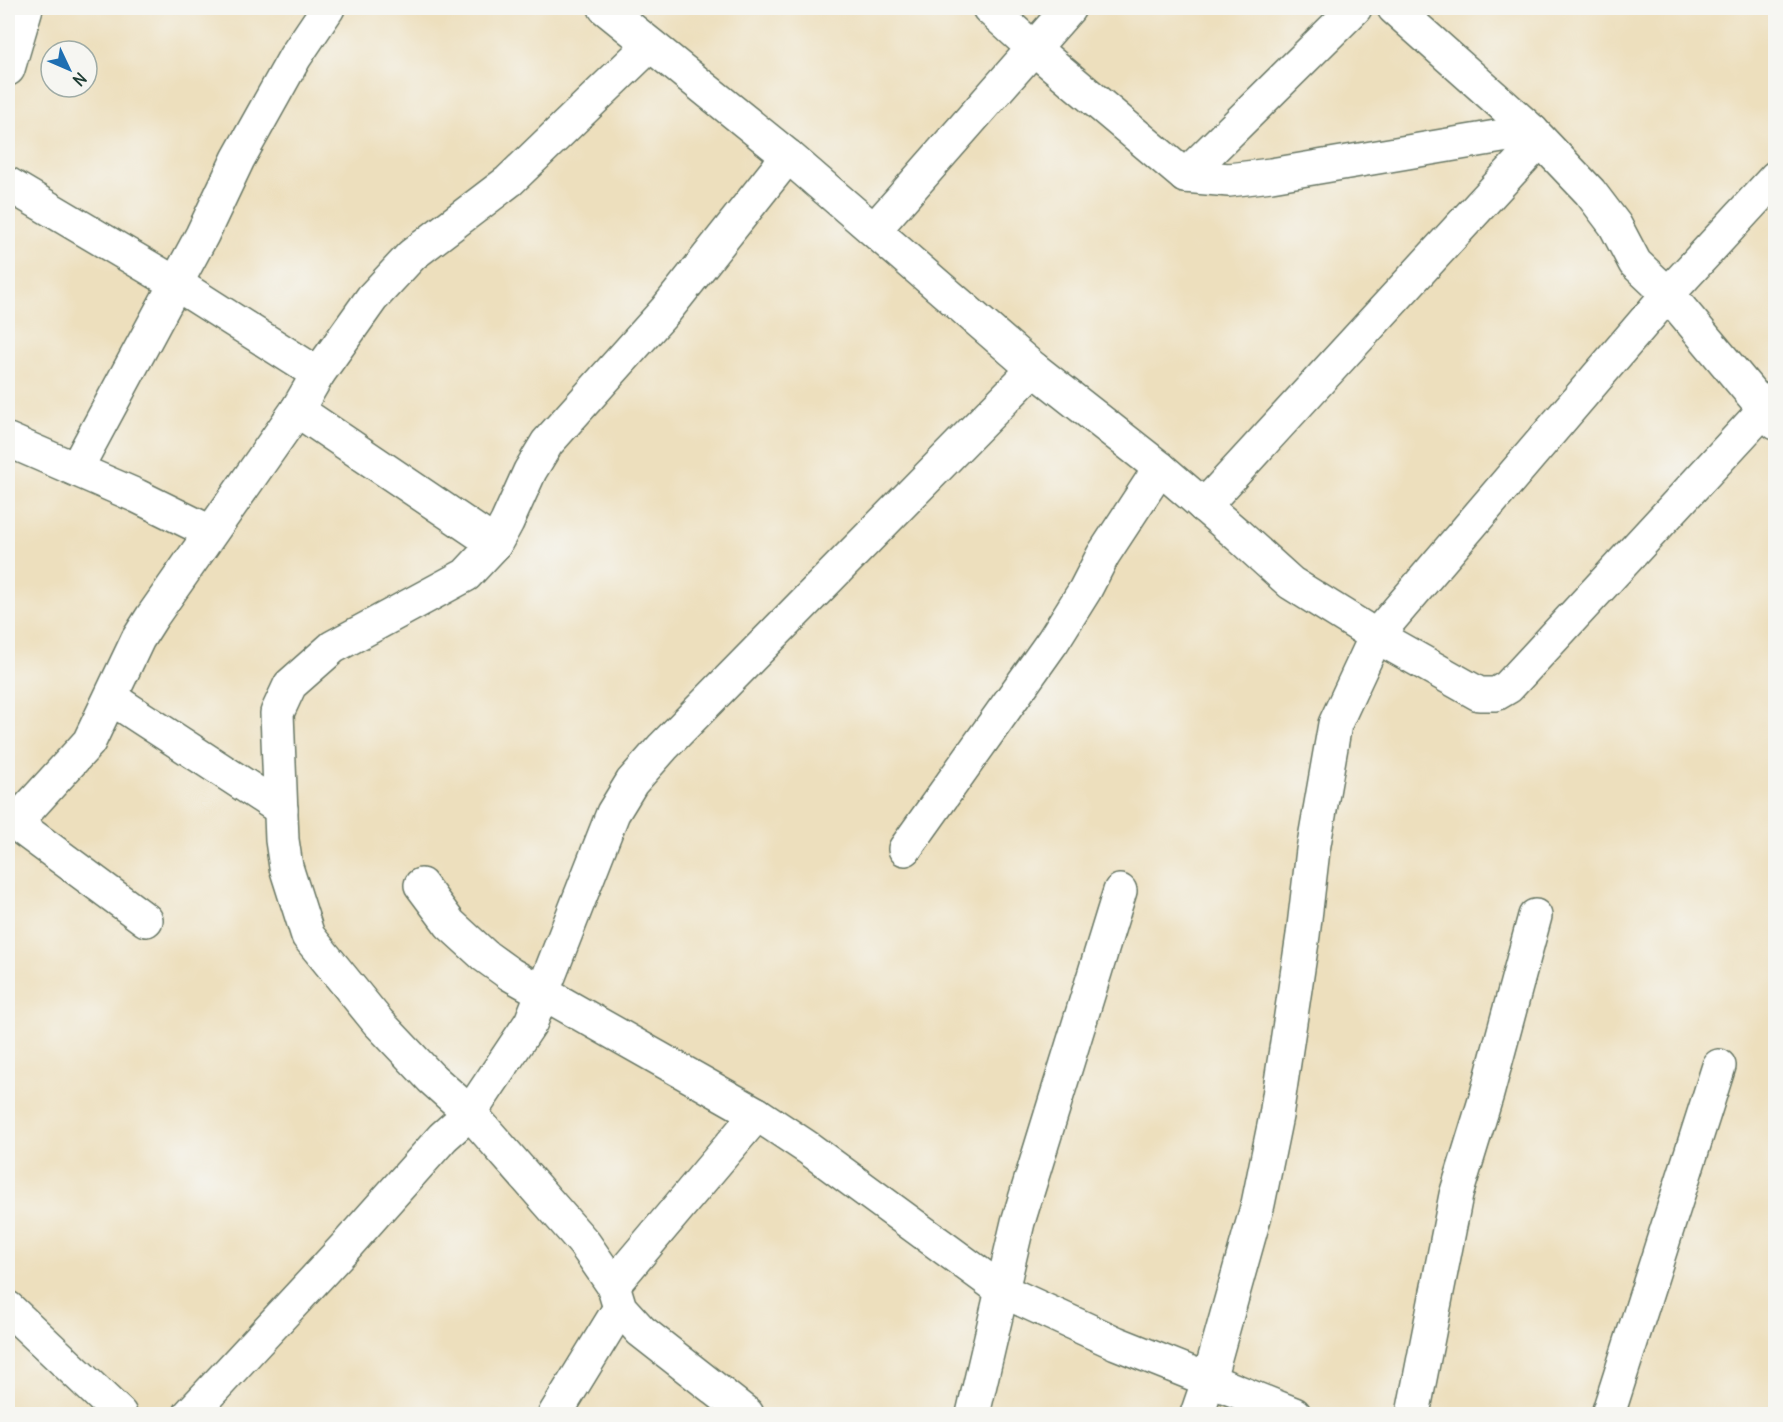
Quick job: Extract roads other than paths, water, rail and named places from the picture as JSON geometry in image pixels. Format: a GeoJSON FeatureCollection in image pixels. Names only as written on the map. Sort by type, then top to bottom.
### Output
{"type":"FeatureCollection","features":[{"type":"Feature","properties":{"kind":"street"},"geometry":{"type":"LineString","coordinates":[[8,69],[26,8]]}},
{"type":"Feature","properties":{"kind":"street"},"geometry":{"type":"LineString","coordinates":[[76,469],[202,235],[238,159],[295,57],[328,8]]}},
{"type":"Feature","properties":{"kind":"street"},"geometry":{"type":"LineString","coordinates":[[605,8],[788,156],[1034,369],[1160,468],[1291,583],[1376,636],[1479,694],[1496,694],[1509,687],[1772,410],[1668,294],[1635,263],[1615,225],[1590,192],[1536,135],[1394,8]]}},
{"type":"Feature","properties":{"kind":"street"},"geometry":{"type":"LineString","coordinates":[[989,8],[1185,176],[1229,180],[1536,135]]}},
{"type":"Feature","properties":{"kind":"street"},"geometry":{"type":"LineString","coordinates":[[874,230],[1070,8]]}},
{"type":"Feature","properties":{"kind":"street"},"geometry":{"type":"LineString","coordinates":[[1185,176],[1355,8]]}},
{"type":"Feature","properties":{"kind":"street"},"geometry":{"type":"LineString","coordinates":[[146,920],[10,821],[89,742],[138,639],[372,298],[412,255],[509,181],[650,45]]}},
{"type":"Feature","properties":{"kind":"street"},"geometry":{"type":"LineString","coordinates":[[1204,506],[1536,135]]}},
{"type":"Feature","properties":{"kind":"street"},"geometry":{"type":"LineString","coordinates":[[747,1414],[641,1330],[617,1297],[584,1243],[470,1113],[431,1078],[378,1022],[308,936],[286,867],[277,713],[290,685],[333,647],[466,575],[495,544],[530,471],[548,443],[666,310],[788,156]]}},
{"type":"Feature","properties":{"kind":"street"},"geometry":{"type":"LineString","coordinates":[[1197,1414],[1258,1204],[1276,1116],[1303,935],[1313,850],[1335,724],[1349,691],[1376,636],[1668,294],[1776,177]]}},
{"type":"Feature","properties":{"kind":"street"},"geometry":{"type":"LineString","coordinates":[[8,184],[175,283],[318,374]]}},
{"type":"Feature","properties":{"kind":"street"},"geometry":{"type":"LineString","coordinates":[[190,1414],[347,1245],[443,1137],[470,1113],[531,1022],[613,813],[632,782],[663,747],[1034,369]]}},
{"type":"Feature","properties":{"kind":"street"},"geometry":{"type":"LineString","coordinates":[[297,410],[495,544]]}},
{"type":"Feature","properties":{"kind":"street"},"geometry":{"type":"LineString","coordinates":[[8,440],[137,496],[210,532]]}},
{"type":"Feature","properties":{"kind":"street"},"geometry":{"type":"LineString","coordinates":[[905,849],[1053,641],[1085,590],[1103,555],[1160,468]]}},
{"type":"Feature","properties":{"kind":"street"},"geometry":{"type":"LineString","coordinates":[[111,698],[281,809]]}},
{"type":"Feature","properties":{"kind":"street"},"geometry":{"type":"LineString","coordinates":[[421,885],[450,924],[485,956],[542,993],[672,1064],[757,1114],[808,1148],[1003,1291],[1116,1343],[1294,1414]]}},
{"type":"Feature","properties":{"kind":"street"},"geometry":{"type":"LineString","coordinates":[[973,1414],[1018,1221],[1120,891]]}},
{"type":"Feature","properties":{"kind":"street"},"geometry":{"type":"LineString","coordinates":[[1413,1414],[1456,1195],[1487,1094],[1534,916]]}},
{"type":"Feature","properties":{"kind":"street"},"geometry":{"type":"LineString","coordinates":[[1608,1414],[1719,1066]]}},
{"type":"Feature","properties":{"kind":"street"},"geometry":{"type":"LineString","coordinates":[[555,1414],[617,1297],[757,1114]]}},
{"type":"Feature","properties":{"kind":"street"},"geometry":{"type":"LineString","coordinates":[[8,1308],[120,1414]]}}]}
